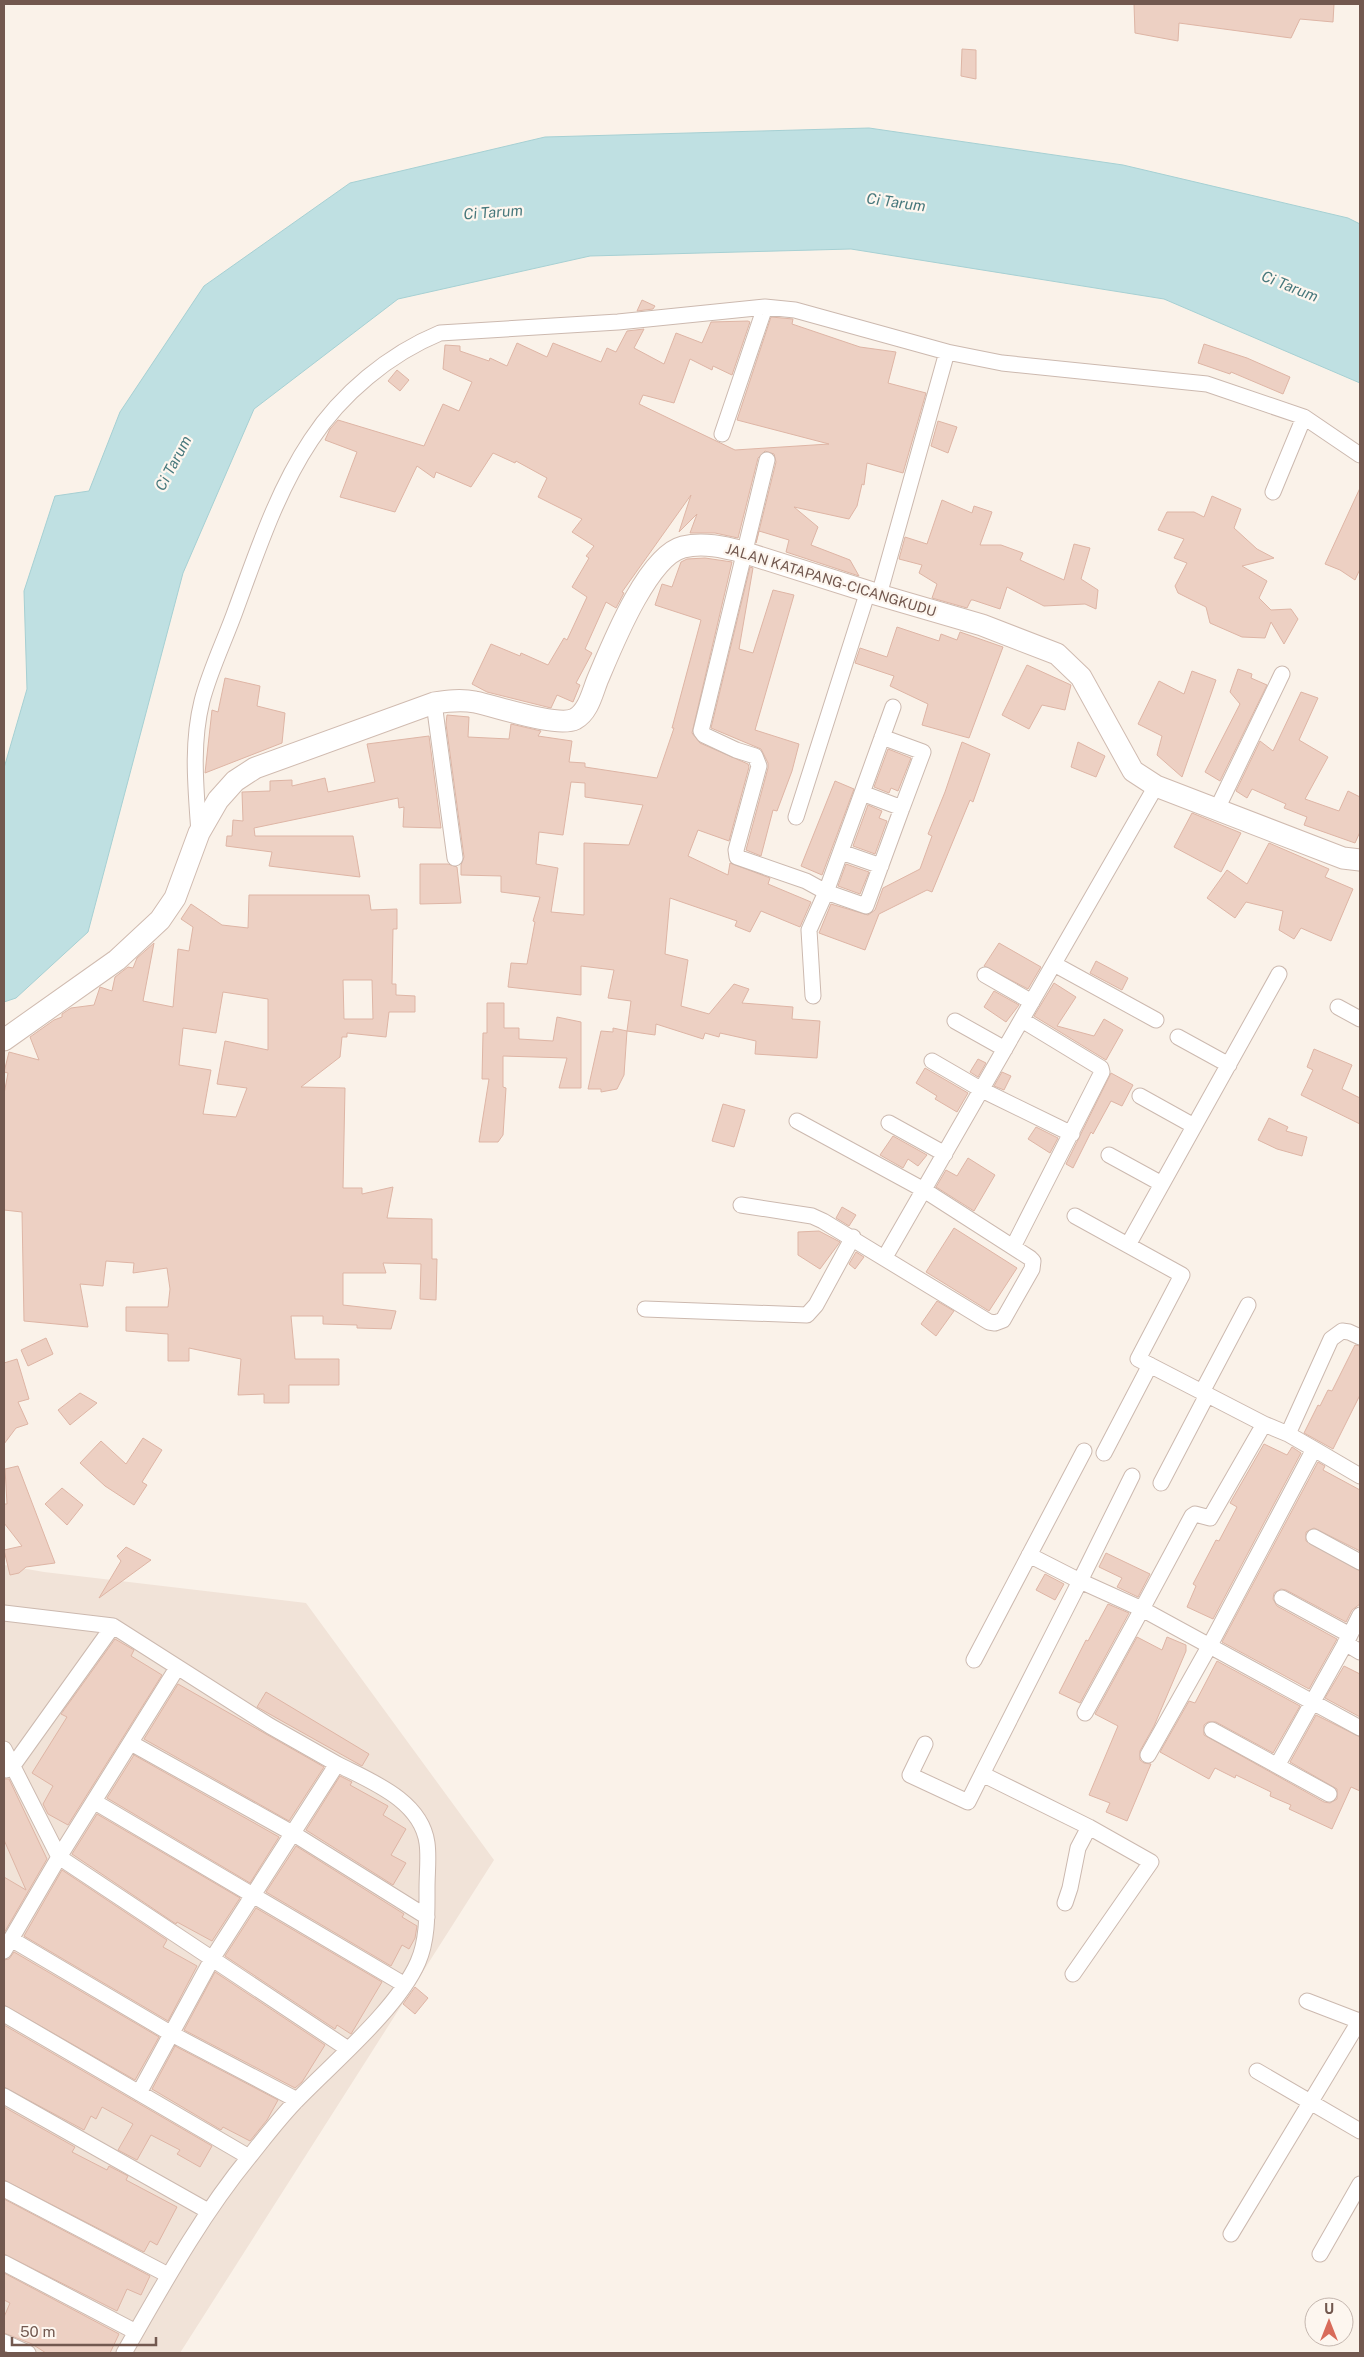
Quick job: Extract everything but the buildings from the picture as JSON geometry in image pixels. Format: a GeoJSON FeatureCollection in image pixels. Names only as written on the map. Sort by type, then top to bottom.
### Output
{"type":"FeatureCollection","features":[{"type":"Feature","properties":{"kind":"street"},"geometry":{"type":"LineString","coordinates":[[722,434],[765,308]]}},
{"type":"Feature","properties":{"kind":"street"},"geometry":{"type":"LineString","coordinates":[[199,833],[194,761],[202,702],[213,667],[274,510],[311,440],[355,389],[390,359],[418,342],[440,333],[618,322],[765,308],[795,310],[947,352],[1054,370],[1206,384],[1304,417],[1360,455]]}},
{"type":"Feature","properties":{"kind":"street"},"geometry":{"type":"LineString","coordinates":[[796,817],[873,593],[947,352]]}},
{"type":"Feature","properties":{"kind":"street"},"geometry":{"type":"LineString","coordinates":[[1273,492],[1304,417]]}},
{"type":"Feature","properties":{"kind":"street"},"geometry":{"type":"LineString","coordinates":[[767,460],[743,552],[701,731],[736,750],[755,756],[758,761],[759,766],[736,850],[736,857],[806,881],[826,892],[866,906],[922,752],[882,737]]}},
{"type":"Feature","properties":{"kind":"street","name":"JALAN KATAPANG-CICANGKUDU"},"geometry":{"type":"LineString","coordinates":[[4,1040],[117,960],[160,920],[175,898],[199,833],[218,800],[235,781],[255,768],[434,703],[452,700],[474,702],[561,722],[570,721],[582,714],[619,630],[636,597],[658,565],[682,547],[720,546],[743,552],[982,625],[1056,654],[1081,677],[1133,771],[1156,786],[1344,858],[1360,860]]}},
{"type":"Feature","properties":{"kind":"street"},"geometry":{"type":"LineString","coordinates":[[1217,809],[1282,674]]}},
{"type":"Feature","properties":{"kind":"street"},"geometry":{"type":"LineString","coordinates":[[434,703],[455,858]]}},
{"type":"Feature","properties":{"kind":"street"},"geometry":{"type":"LineString","coordinates":[[813,996],[809,930],[826,892],[893,707]]}},
{"type":"Feature","properties":{"kind":"street"},"geometry":{"type":"LineString","coordinates":[[885,1257],[1156,786]]}},
{"type":"Feature","properties":{"kind":"street"},"geometry":{"type":"LineString","coordinates":[[862,794],[902,808]]}},
{"type":"Feature","properties":{"kind":"street"},"geometry":{"type":"LineString","coordinates":[[841,852],[881,866]]}},
{"type":"Feature","properties":{"kind":"street"},"geometry":{"type":"LineString","coordinates":[[1054,964],[1156,1020]]}},
{"type":"Feature","properties":{"kind":"street"},"geometry":{"type":"LineString","coordinates":[[1128,1245],[1279,974]]}},
{"type":"Feature","properties":{"kind":"street"},"geometry":{"type":"LineString","coordinates":[[985,975],[1032,1002]]}},
{"type":"Feature","properties":{"kind":"street"},"geometry":{"type":"LineString","coordinates":[[1338,1007],[1360,1019]]}},
{"type":"Feature","properties":{"kind":"street"},"geometry":{"type":"LineString","coordinates":[[1013,1247],[1102,1074],[1102,1069],[1022,1020]]}},
{"type":"Feature","properties":{"kind":"street"},"geometry":{"type":"LineString","coordinates":[[955,1021],[1005,1049]]}},
{"type":"Feature","properties":{"kind":"street"},"geometry":{"type":"LineString","coordinates":[[1178,1037],[1228,1065]]}},
{"type":"Feature","properties":{"kind":"street"},"geometry":{"type":"LineString","coordinates":[[932,1062],[982,1090],[1072,1134]]}},
{"type":"Feature","properties":{"kind":"street"},"geometry":{"type":"LineString","coordinates":[[1140,1096],[1194,1126]]}},
{"type":"Feature","properties":{"kind":"street"},"geometry":{"type":"LineString","coordinates":[[741,1205],[812,1216],[853,1237],[989,1322],[995,1324],[1003,1320],[1033,1265],[1030,1258],[924,1190],[797,1121]]}},
{"type":"Feature","properties":{"kind":"street"},"geometry":{"type":"LineString","coordinates":[[889,1123],[945,1154]]}},
{"type":"Feature","properties":{"kind":"street"},"geometry":{"type":"LineString","coordinates":[[1109,1155],[1162,1184]]}},
{"type":"Feature","properties":{"kind":"street"},"geometry":{"type":"LineString","coordinates":[[1075,1216],[1182,1275],[1138,1359],[1264,1424],[1288,1434],[1360,1476]]}},
{"type":"Feature","properties":{"kind":"street"},"geometry":{"type":"LineString","coordinates":[[644,1309],[807,1314],[816,1305],[853,1237]]}},
{"type":"Feature","properties":{"kind":"street"},"geometry":{"type":"LineString","coordinates":[[1161,1484],[1248,1305]]}},
{"type":"Feature","properties":{"kind":"street"},"geometry":{"type":"LineString","coordinates":[[1288,1434],[1331,1339],[1342,1331],[1360,1337]]}},
{"type":"Feature","properties":{"kind":"street"},"geometry":{"type":"LineString","coordinates":[[1104,1453],[1150,1365]]}},
{"type":"Feature","properties":{"kind":"street"},"geometry":{"type":"LineString","coordinates":[[1085,1713],[1192,1516],[1195,1514],[1210,1518],[1264,1424]]}},
{"type":"Feature","properties":{"kind":"street"},"geometry":{"type":"LineString","coordinates":[[1148,1755],[1210,1645],[1314,1449]]}},
{"type":"Feature","properties":{"kind":"street"},"geometry":{"type":"LineString","coordinates":[[974,1660],[1084,1451]]}},
{"type":"Feature","properties":{"kind":"street"},"geometry":{"type":"LineString","coordinates":[[925,1744],[910,1775],[968,1802],[1132,1476]]}},
{"type":"Feature","properties":{"kind":"street"},"geometry":{"type":"LineString","coordinates":[[1314,1537],[1360,1562]]}},
{"type":"Feature","properties":{"kind":"street"},"geometry":{"type":"LineString","coordinates":[[1030,1555],[1080,1581],[1142,1609],[1360,1728]]}},
{"type":"Feature","properties":{"kind":"street"},"geometry":{"type":"LineString","coordinates":[[1282,1598],[1347,1639],[1360,1652]]}},
{"type":"Feature","properties":{"kind":"street"},"geometry":{"type":"LineString","coordinates":[[4,1613],[113,1626],[270,1726],[399,1798],[415,1815],[423,1828],[428,1849],[427,1917],[423,1949],[418,1963],[405,1985],[348,2049],[297,2100],[249,2156],[208,2211],[168,2275],[124,2353]]}},
{"type":"Feature","properties":{"kind":"street"},"geometry":{"type":"LineString","coordinates":[[1278,1764],[1360,1615]]}},
{"type":"Feature","properties":{"kind":"street"},"geometry":{"type":"LineString","coordinates":[[8,1769],[113,1626]]}},
{"type":"Feature","properties":{"kind":"street"},"geometry":{"type":"LineString","coordinates":[[177,1668],[59,1857],[7,1945],[297,2100]]}},
{"type":"Feature","properties":{"kind":"street"},"geometry":{"type":"LineString","coordinates":[[1212,1730],[1278,1764],[1329,1794]]}},
{"type":"Feature","properties":{"kind":"street"},"geometry":{"type":"LineString","coordinates":[[131,1743],[294,1834],[427,1917]]}},
{"type":"Feature","properties":{"kind":"street"},"geometry":{"type":"LineString","coordinates":[[4,1749],[8,1769],[59,1857],[348,2049]]}},
{"type":"Feature","properties":{"kind":"street"},"geometry":{"type":"LineString","coordinates":[[139,2093],[212,1959],[294,1834],[337,1764]]}},
{"type":"Feature","properties":{"kind":"street"},"geometry":{"type":"LineString","coordinates":[[982,1774],[1089,1827],[1151,1862],[1073,1974]]}},
{"type":"Feature","properties":{"kind":"street"},"geometry":{"type":"LineString","coordinates":[[95,1802],[405,1985]]}},
{"type":"Feature","properties":{"kind":"street"},"geometry":{"type":"LineString","coordinates":[[1065,1903],[1078,1848],[1089,1827]]}},
{"type":"Feature","properties":{"kind":"street"},"geometry":{"type":"LineString","coordinates":[[1231,2234],[1360,2020],[1306,2001]]}},
{"type":"Feature","properties":{"kind":"street"},"geometry":{"type":"LineString","coordinates":[[4,2014],[249,2156]]}},
{"type":"Feature","properties":{"kind":"street"},"geometry":{"type":"LineString","coordinates":[[1258,2071],[1360,2131]]}},
{"type":"Feature","properties":{"kind":"street"},"geometry":{"type":"LineString","coordinates":[[4,2096],[208,2211]]}},
{"type":"Feature","properties":{"kind":"street"},"geometry":{"type":"LineString","coordinates":[[1320,2254],[1360,2184]]}},
{"type":"Feature","properties":{"kind":"street"},"geometry":{"type":"LineString","coordinates":[[4,2189],[168,2275]]}},
{"type":"Feature","properties":{"kind":"street"},"geometry":{"type":"LineString","coordinates":[[4,2263],[136,2332]]}},
{"type":"Feature","properties":{"kind":"street"},"geometry":{"type":"LineString","coordinates":[[4,2342],[28,2353]]}},
{"type":"Feature","properties":{"kind":"shaded area"},"geometry":{"type":"Polygon","coordinates":[[[4,1565],[44,1572],[306,1603],[494,1860],[180,2353],[4,2353],[4,1565]]]}},
{"type":"Feature","properties":{"kind":"water","name":"Ci Tarum"},"geometry":{"type":"Polygon","coordinates":[[[869,128],[1123,165],[1348,218],[1360,224],[1360,383],[1164,299],[851,249],[590,256],[398,299],[254,409],[183,573],[88,932],[16,998],[4,1002],[4,768],[27,689],[24,591],[55,496],[89,491],[120,412],[204,286],[350,183],[545,137],[869,128]]]}}]}
